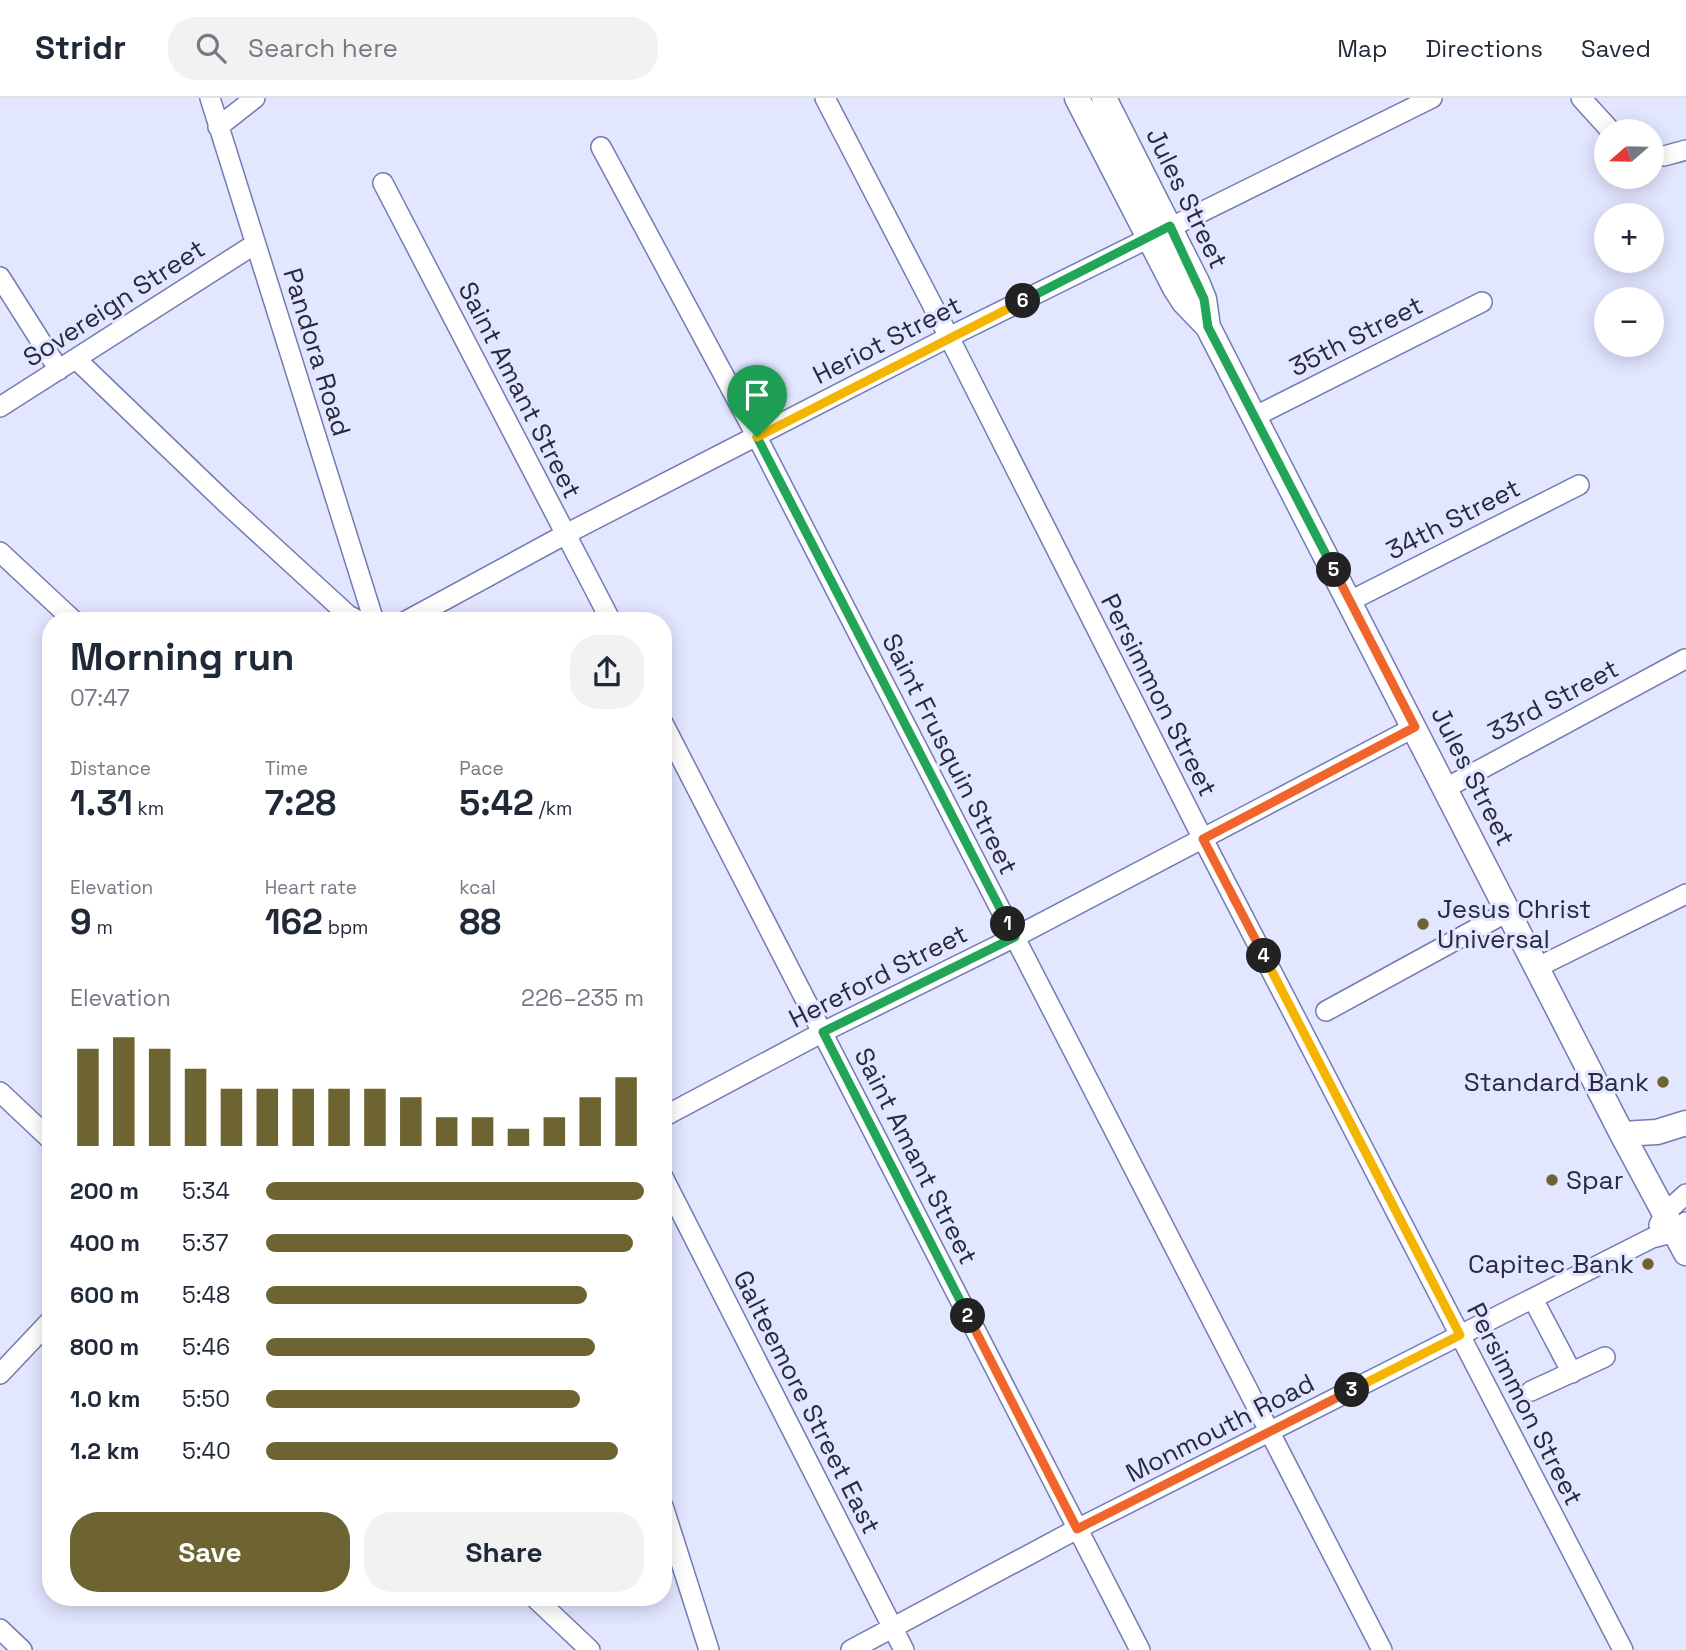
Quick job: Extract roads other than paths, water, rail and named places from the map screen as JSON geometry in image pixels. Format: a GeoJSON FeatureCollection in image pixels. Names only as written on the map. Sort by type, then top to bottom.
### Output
{"type":"FeatureCollection","features":[{"type":"Feature","properties":{"kind":"main road","name":"Jules Street"},"geometry":{"type":"LineString","coordinates":[[1077,98],[1179,295],[1208,327],[1673,1232]]}},
{"type":"Feature","properties":{"kind":"main road","name":"Jules Street"},"geometry":{"type":"LineString","coordinates":[[1104,98],[1204,299],[1208,327]]}},
{"type":"Feature","properties":{"kind":"main road"},"geometry":{"type":"LineString","coordinates":[[1622,1134],[1657,1132],[1686,1123]]}},
{"type":"Feature","properties":{"kind":"street","name":"Pandora Road"},"geometry":{"type":"LineString","coordinates":[[209,98],[371,612]]}},
{"type":"Feature","properties":{"kind":"street"},"geometry":{"type":"LineString","coordinates":[[218,127],[255,98]]}},
{"type":"Feature","properties":{"kind":"street","name":"Persimmon Street"},"geometry":{"type":"LineString","coordinates":[[825,98],[1203,839],[1623,1650]]}},
{"type":"Feature","properties":{"kind":"street","name":"Heriot Street"},"geometry":{"type":"LineString","coordinates":[[423,612],[566,534],[949,337],[1432,98]]}},
{"type":"Feature","properties":{"kind":"street"},"geometry":{"type":"LineString","coordinates":[[1581,98],[1600,119]]}},
{"type":"Feature","properties":{"kind":"street","name":"Saint Frusquin Street"},"geometry":{"type":"LineString","coordinates":[[601,147],[757,437],[1382,1650]]}},
{"type":"Feature","properties":{"kind":"street"},"geometry":{"type":"LineString","coordinates":[[1664,156],[1686,150]]}},
{"type":"Feature","properties":{"kind":"street","name":"Saint Amant Street"},"geometry":{"type":"LineString","coordinates":[[383,183],[606,612]]}},
{"type":"Feature","properties":{"kind":"street","name":"Sovereign Street"},"geometry":{"type":"LineString","coordinates":[[0,407],[255,244]]}},
{"type":"Feature","properties":{"kind":"street"},"geometry":{"type":"LineString","coordinates":[[0,277],[59,370]]}},
{"type":"Feature","properties":{"kind":"street","name":"35th Street"},"geometry":{"type":"LineString","coordinates":[[1254,417],[1482,302]]}},
{"type":"Feature","properties":{"kind":"street"},"geometry":{"type":"LineString","coordinates":[[76,359],[238,515],[345,612]]}},
{"type":"Feature","properties":{"kind":"street","name":"34th Street"},"geometry":{"type":"LineString","coordinates":[[1350,601],[1579,485]]}},
{"type":"Feature","properties":{"kind":"street"},"geometry":{"type":"LineString","coordinates":[[0,552],[64,612]]}},
{"type":"Feature","properties":{"kind":"street","name":"33rd Street"},"geometry":{"type":"LineString","coordinates":[[1446,788],[1685,659]]}},
{"type":"Feature","properties":{"kind":"street","name":"Hereford Street"},"geometry":{"type":"LineString","coordinates":[[672,1112],[823,1032],[1015,937],[1415,727]]}},
{"type":"Feature","properties":{"kind":"street","name":"Saint Amant Street"},"geometry":{"type":"LineString","coordinates":[[672,740],[1140,1650]]}},
{"type":"Feature","properties":{"kind":"street"},"geometry":{"type":"LineString","coordinates":[[1538,967],[1686,894]]}},
{"type":"Feature","properties":{"kind":"street"},"geometry":{"type":"LineString","coordinates":[[1326,1011],[1509,911]]}},
{"type":"Feature","properties":{"kind":"street"},"geometry":{"type":"LineString","coordinates":[[0,1092],[42,1132]]}},
{"type":"Feature","properties":{"kind":"street","name":"Monmouth Road"},"geometry":{"type":"LineString","coordinates":[[851,1650],[1077,1529],[1460,1335],[1673,1232],[1686,1194]]}},
{"type":"Feature","properties":{"kind":"street","name":"Galteemore Street East"},"geometry":{"type":"LineString","coordinates":[[672,1195],[904,1650]]}},
{"type":"Feature","properties":{"kind":"street"},"geometry":{"type":"LineString","coordinates":[[1533,1299],[1572,1373]]}},
{"type":"Feature","properties":{"kind":"street"},"geometry":{"type":"LineString","coordinates":[[0,1374],[42,1330]]}},
{"type":"Feature","properties":{"kind":"street"},"geometry":{"type":"LineString","coordinates":[[1531,1391],[1605,1357]]}},
{"type":"Feature","properties":{"kind":"street"},"geometry":{"type":"LineString","coordinates":[[672,1534],[709,1650]]}},
{"type":"Feature","properties":{"kind":"street"},"geometry":{"type":"LineString","coordinates":[[543,1606],[590,1650]]}},
{"type":"Feature","properties":{"kind":"street"},"geometry":{"type":"LineString","coordinates":[[0,1629],[22,1650]]}},
{"type":"Feature","properties":{"kind":"place","name":"Jesus Christ Universal"},"geometry":{"type":"Point","coordinates":[1423,924]}},
{"type":"Feature","properties":{"kind":"place","name":"Standard Bank"},"geometry":{"type":"Point","coordinates":[1663,1082]}},
{"type":"Feature","properties":{"kind":"place","name":"Spar"},"geometry":{"type":"Point","coordinates":[1552,1180]}},
{"type":"Feature","properties":{"kind":"place","name":"Capitec Bank"},"geometry":{"type":"Point","coordinates":[1648,1264]}}]}
